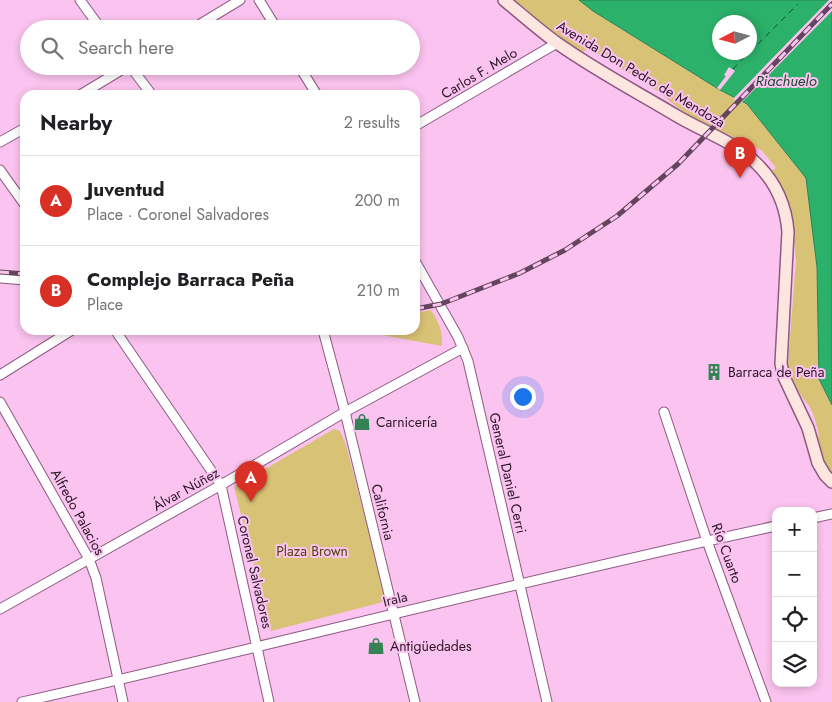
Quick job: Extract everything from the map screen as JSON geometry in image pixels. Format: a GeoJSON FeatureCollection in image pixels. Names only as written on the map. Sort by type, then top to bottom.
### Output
{"type":"FeatureCollection","features":[{"type":"Feature","properties":{"kind":"main road","name":"Avenida Don Pedro de Mendoza"},"geometry":{"type":"LineString","coordinates":[[504,0],[557,43],[688,122],[735,147],[754,162],[772,183],[786,213],[788,232],[781,364],[784,377],[808,428],[818,463],[832,482]]}},
{"type":"Feature","properties":{"kind":"street"},"geometry":{"type":"LineString","coordinates":[[80,0],[94,20]]}},
{"type":"Feature","properties":{"kind":"street"},"geometry":{"type":"LineString","coordinates":[[207,20],[240,0]]}},
{"type":"Feature","properties":{"kind":"street"},"geometry":{"type":"LineString","coordinates":[[260,0],[272,20]]}},
{"type":"Feature","properties":{"kind":"street","name":"Carlos F. Melo"},"geometry":{"type":"LineString","coordinates":[[420,123],[557,43]]}},
{"type":"Feature","properties":{"kind":"street"},"geometry":{"type":"LineString","coordinates":[[88,90],[114,75]]}},
{"type":"Feature","properties":{"kind":"street"},"geometry":{"type":"LineString","coordinates":[[136,75],[148,90]]}},
{"type":"Feature","properties":{"kind":"street"},"geometry":{"type":"LineString","coordinates":[[305,75],[314,90]]}},
{"type":"Feature","properties":{"kind":"street"},"geometry":{"type":"LineString","coordinates":[[0,142],[20,131]]}},
{"type":"Feature","properties":{"kind":"street"},"geometry":{"type":"LineString","coordinates":[[0,170],[20,198]]}},
{"type":"Feature","properties":{"kind":"street","name":"General Daniel Cerri"},"geometry":{"type":"LineString","coordinates":[[420,270],[456,331],[471,372],[547,702]]}},
{"type":"Feature","properties":{"kind":"street"},"geometry":{"type":"LineString","coordinates":[[0,278],[20,280]]}},
{"type":"Feature","properties":{"kind":"street"},"geometry":{"type":"LineString","coordinates":[[0,375],[64,335]]}},
{"type":"Feature","properties":{"kind":"street","name":"Coronel Salvadores"},"geometry":{"type":"LineString","coordinates":[[117,335],[221,485],[269,702]]}},
{"type":"Feature","properties":{"kind":"street","name":"California"},"geometry":{"type":"LineString","coordinates":[[324,335],[345,412],[415,702]]}},
{"type":"Feature","properties":{"kind":"street","name":"Álvar Núñez"},"geometry":{"type":"LineString","coordinates":[[0,609],[221,485],[345,412],[463,348]]}},
{"type":"Feature","properties":{"kind":"street","name":"Alfredo Palacios"},"geometry":{"type":"LineString","coordinates":[[0,402],[89,559],[96,578],[123,702]]}},
{"type":"Feature","properties":{"kind":"street","name":"Río Cuarto"},"geometry":{"type":"LineString","coordinates":[[664,412],[707,541],[766,702]]}},
{"type":"Feature","properties":{"kind":"street"},"geometry":{"type":"LineString","coordinates":[[817,517],[832,514]]}},
{"type":"Feature","properties":{"kind":"street","name":"Irala"},"geometry":{"type":"LineString","coordinates":[[22,702],[520,583],[772,527]]}},
{"type":"Feature","properties":{"kind":"green space"},"geometry":{"type":"Polygon","coordinates":[[[515,0],[579,0],[593,11],[720,90],[747,104],[806,178],[817,267],[819,379],[832,405],[832,477],[819,457],[815,438],[819,436],[813,415],[796,386],[788,365],[796,260],[793,231],[782,189],[771,171],[776,168],[762,151],[740,136],[737,139],[689,116],[656,90],[590,49],[581,52],[547,28],[515,0]]]}},
{"type":"Feature","properties":{"kind":"green space"},"geometry":{"type":"Polygon","coordinates":[[[431,310],[440,327],[442,346],[382,335],[420,335],[420,312],[431,310]]]}},
{"type":"Feature","properties":{"kind":"green space","name":"Plaza Brown"},"geometry":{"type":"Polygon","coordinates":[[[334,429],[340,431],[346,445],[387,601],[271,631],[234,487],[334,429]]]}},
{"type":"Feature","properties":{"kind":"water","name":"Riachuelo"},"geometry":{"type":"Polygon","coordinates":[[[579,0],[832,0],[832,405],[819,379],[817,267],[806,178],[747,104],[720,90],[593,11],[579,0]]]}},
{"type":"Feature","properties":{"kind":"pier"},"geometry":{"type":"Polygon","coordinates":[[[829,0],[832,0],[832,11],[741,103],[733,99],[829,0]]]}},
{"type":"Feature","properties":{"kind":"pier"},"geometry":{"type":"Polygon","coordinates":[[[729,67],[735,71],[720,90],[717,88],[726,76],[724,75],[729,67]]]}},
{"type":"Feature","properties":{"kind":"ferry route"},"geometry":{"type":"LineString","coordinates":[[757,45],[798,4]]}},
{"type":"Feature","properties":{"kind":"ferry route"},"geometry":{"type":"LineString","coordinates":[[733,69],[741,60]]}},
{"type":"Feature","properties":{"kind":"railway"},"geometry":{"type":"LineString","coordinates":[[420,308],[441,304],[520,273],[565,250],[617,216],[678,164],[832,4]]}},
{"type":"Feature","properties":{"kind":"railway"},"geometry":{"type":"LineString","coordinates":[[0,272],[20,274]]}},
{"type":"Feature","properties":{"kind":"place","name":"Complejo Barraca Peña"},"geometry":{"type":"Point","coordinates":[740,178]}},
{"type":"Feature","properties":{"kind":"place","name":"Barraca de Peña"},"geometry":{"type":"Point","coordinates":[714,372]}},
{"type":"Feature","properties":{"kind":"place","name":"Carnicería"},"geometry":{"type":"Point","coordinates":[362,422]}},
{"type":"Feature","properties":{"kind":"place","name":"Juventud"},"geometry":{"type":"Point","coordinates":[251,502]}},
{"type":"Feature","properties":{"kind":"place","name":"Antigüedades"},"geometry":{"type":"Point","coordinates":[376,646]}}]}
